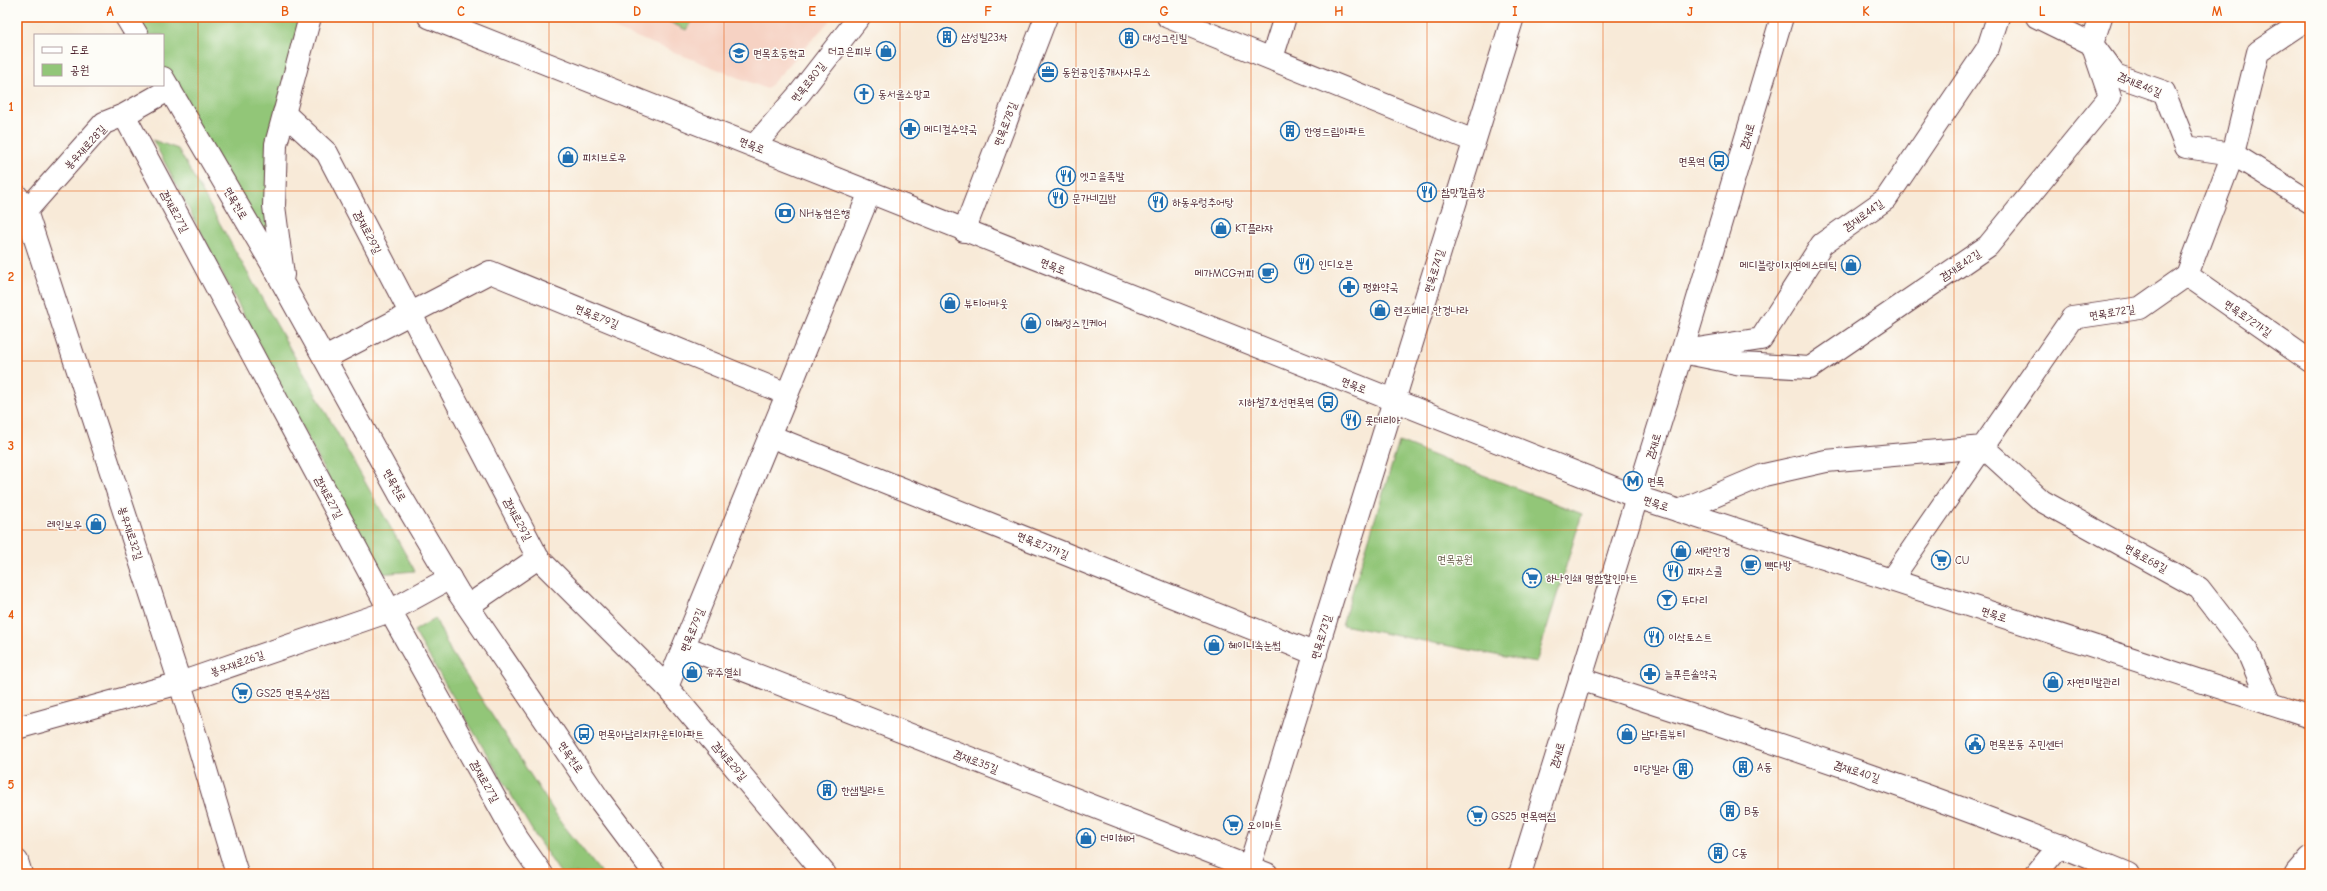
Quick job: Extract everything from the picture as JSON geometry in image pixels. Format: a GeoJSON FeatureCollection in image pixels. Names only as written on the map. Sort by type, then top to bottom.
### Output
{"type":"FeatureCollection","features":[{"type":"Feature","properties":{"kind":"street"},"geometry":{"type":"LineString","coordinates":[[126,17],[136,34]]}},
{"type":"Feature","properties":{"kind":"street"},"geometry":{"type":"LineString","coordinates":[[284,286],[274,206],[276,144],[310,17]]}},
{"type":"Feature","properties":{"kind":"street","name":"면목로"},"geometry":{"type":"LineString","coordinates":[[429,17],[870,192],[964,231],[1637,497],[2270,704],[2309,715]]}},
{"type":"Feature","properties":{"kind":"street","name":"면목로80길"},"geometry":{"type":"LineString","coordinates":[[754,146],[800,93],[859,17]]}},
{"type":"Feature","properties":{"kind":"street","name":"면목로78길"},"geometry":{"type":"LineString","coordinates":[[964,231],[1046,17]]}},
{"type":"Feature","properties":{"kind":"street"},"geometry":{"type":"LineString","coordinates":[[1168,17],[1474,141]]}},
{"type":"Feature","properties":{"kind":"street"},"geometry":{"type":"LineString","coordinates":[[1272,58],[1285,17]]}},
{"type":"Feature","properties":{"kind":"street","name":"면목로74길"},"geometry":{"type":"LineString","coordinates":[[1394,400],[1513,17]]}},
{"type":"Feature","properties":{"kind":"street","name":"겸재로"},"geometry":{"type":"LineString","coordinates":[[1520,874],[1682,352],[1782,17]]}},
{"type":"Feature","properties":{"kind":"street","name":"겸재로44길"},"geometry":{"type":"LineString","coordinates":[[1682,352],[1761,339],[1822,244],[1886,199],[1988,48],[1998,17]]}},
{"type":"Feature","properties":{"kind":"street","name":"겸재로46길"},"geometry":{"type":"LineString","coordinates":[[2037,17],[2092,44],[2115,75],[2164,92],[2186,147],[2233,154],[2310,202]]}},
{"type":"Feature","properties":{"kind":"street"},"geometry":{"type":"LineString","coordinates":[[2092,44],[2101,17]]}},
{"type":"Feature","properties":{"kind":"street"},"geometry":{"type":"LineString","coordinates":[[2187,275],[2233,154],[2258,52],[2310,17]]}},
{"type":"Feature","properties":{"kind":"street","name":"겸재로42길"},"geometry":{"type":"LineString","coordinates":[[1682,352],[1742,364],[1810,368],[1988,246],[2110,97],[2092,44]]}},
{"type":"Feature","properties":{"kind":"street","name":"면목천로"},"geometry":{"type":"LineString","coordinates":[[166,84],[284,286],[399,493],[450,578],[598,798],[655,874]]}},
{"type":"Feature","properties":{"kind":"street","name":"봉우재로28길"},"geometry":{"type":"LineString","coordinates":[[20,211],[104,123],[124,115],[163,86]]}},
{"type":"Feature","properties":{"kind":"street","name":"겸재로29길"},"geometry":{"type":"LineString","coordinates":[[284,112],[327,152],[538,558],[667,687],[825,874]]}},
{"type":"Feature","properties":{"kind":"street","name":"겸재로27길"},"geometry":{"type":"LineString","coordinates":[[124,115],[390,611],[517,838],[542,874]]}},
{"type":"Feature","properties":{"kind":"street","name":"면목로79길"},"geometry":{"type":"LineString","coordinates":[[667,687],[685,647],[870,192]]}},
{"type":"Feature","properties":{"kind":"street","name":"봉우재로32길"},"geometry":{"type":"LineString","coordinates":[[20,211],[180,683],[237,874]]}},
{"type":"Feature","properties":{"kind":"street","name":"면목로79길"},"geometry":{"type":"LineString","coordinates":[[411,315],[490,272],[787,394]]}},
{"type":"Feature","properties":{"kind":"street","name":"면목로72가길"},"geometry":{"type":"LineString","coordinates":[[2187,275],[2310,361]]}},
{"type":"Feature","properties":{"kind":"street","name":"면목로72길"},"geometry":{"type":"LineString","coordinates":[[1891,580],[2072,318],[2140,308],[2187,275]]}},
{"type":"Feature","properties":{"kind":"street"},"geometry":{"type":"LineString","coordinates":[[324,358],[411,315]]}},
{"type":"Feature","properties":{"kind":"street","name":"면목로73길"},"geometry":{"type":"LineString","coordinates":[[1254,872],[1316,654],[1394,400]]}},
{"type":"Feature","properties":{"kind":"street","name":"면목로73가길"},"geometry":{"type":"LineString","coordinates":[[770,436],[1316,654]]}},
{"type":"Feature","properties":{"kind":"street","name":"면목로"},"geometry":{"type":"LineString","coordinates":[[1678,511],[1764,475],[1826,461],[1983,447]]}},
{"type":"Feature","properties":{"kind":"street","name":"면목로68길"},"geometry":{"type":"LineString","coordinates":[[1983,447],[2042,501],[2199,588],[2247,650],[2270,704]]}},
{"type":"Feature","properties":{"kind":"street"},"geometry":{"type":"LineString","coordinates":[[468,606],[538,558]]}},
{"type":"Feature","properties":{"kind":"street","name":"봉우재로26길"},"geometry":{"type":"LineString","coordinates":[[17,728],[180,683],[390,611],[450,578]]}},
{"type":"Feature","properties":{"kind":"street","name":"겸재로35길"},"geometry":{"type":"LineString","coordinates":[[685,647],[1254,872]]}},
{"type":"Feature","properties":{"kind":"street","name":"겸재로40길"},"geometry":{"type":"LineString","coordinates":[[1580,679],[1896,784],[2060,845],[2129,874]]}},
{"type":"Feature","properties":{"kind":"street"},"geometry":{"type":"LineString","coordinates":[[2036,874],[2060,845]]}},
{"type":"Feature","properties":{"kind":"street"},"geometry":{"type":"LineString","coordinates":[[2296,874],[2310,858]]}},
{"type":"Feature","properties":{"kind":"street"},"geometry":{"type":"LineString","coordinates":[[17,861],[21,874]]}},
{"type":"Feature","properties":{"kind":"shaded area","name":"면목초등학교"},"geometry":{"type":"Polygon","coordinates":[[[586,17],[833,17],[767,89],[586,17]]]}},
{"type":"Feature","properties":{"kind":"green space"},"geometry":{"type":"Polygon","coordinates":[[[126,17],[311,17],[284,113],[285,286],[164,80],[164,34],[136,34],[126,17]]]}},
{"type":"Feature","properties":{"kind":"green space"},"geometry":{"type":"Polygon","coordinates":[[[659,17],[696,17],[686,30],[659,17]]]}},
{"type":"Feature","properties":{"kind":"green space"},"geometry":{"type":"Polygon","coordinates":[[[153,140],[178,149],[415,571],[378,574],[153,140]]]}},
{"type":"Feature","properties":{"kind":"green space","name":"면목공원"},"geometry":{"type":"Polygon","coordinates":[[[1399,442],[1582,514],[1536,663],[1342,625],[1399,442]]]}},
{"type":"Feature","properties":{"kind":"green space"},"geometry":{"type":"Polygon","coordinates":[[[435,618],[451,652],[561,822],[602,874],[561,874],[536,837],[414,631],[435,618]]]}},
{"type":"Feature","properties":{"kind":"place","name":"삼성빌23차"},"geometry":{"type":"Point","coordinates":[947,37]}},
{"type":"Feature","properties":{"kind":"place","name":"대성그린빌"},"geometry":{"type":"Point","coordinates":[1129,38]}},
{"type":"Feature","properties":{"kind":"place","name":"더고은피부"},"geometry":{"type":"Point","coordinates":[886,51]}},
{"type":"Feature","properties":{"kind":"place","name":"면목초등학교"},"geometry":{"type":"Point","coordinates":[739,53]}},
{"type":"Feature","properties":{"kind":"place","name":"동원공인중개사사무소"},"geometry":{"type":"Point","coordinates":[1048,72]}},
{"type":"Feature","properties":{"kind":"place","name":"동서울소망교"},"geometry":{"type":"Point","coordinates":[864,94]}},
{"type":"Feature","properties":{"kind":"place","name":"메디컬수약국"},"geometry":{"type":"Point","coordinates":[910,129]}},
{"type":"Feature","properties":{"kind":"place","name":"한영드림아파트"},"geometry":{"type":"Point","coordinates":[1290,131]}},
{"type":"Feature","properties":{"kind":"place","name":"피치브로우"},"geometry":{"type":"Point","coordinates":[568,157]}},
{"type":"Feature","properties":{"kind":"place","name":"면목역"},"geometry":{"type":"Point","coordinates":[1719,161]}},
{"type":"Feature","properties":{"kind":"place","name":"엣고을족발"},"geometry":{"type":"Point","coordinates":[1066,176]}},
{"type":"Feature","properties":{"kind":"place","name":"참맛깔곱창"},"geometry":{"type":"Point","coordinates":[1427,192]}},
{"type":"Feature","properties":{"kind":"place","name":"문가네김밥"},"geometry":{"type":"Point","coordinates":[1058,198]}},
{"type":"Feature","properties":{"kind":"place","name":"하동우렁추어탕"},"geometry":{"type":"Point","coordinates":[1158,202]}},
{"type":"Feature","properties":{"kind":"place","name":"NH농협은행"},"geometry":{"type":"Point","coordinates":[785,213]}},
{"type":"Feature","properties":{"kind":"place","name":"KT플라자"},"geometry":{"type":"Point","coordinates":[1221,228]}},
{"type":"Feature","properties":{"kind":"place","name":"인디오븐"},"geometry":{"type":"Point","coordinates":[1304,264]}},
{"type":"Feature","properties":{"kind":"place","name":"메디블랑이지연에스테틱"},"geometry":{"type":"Point","coordinates":[1851,265]}},
{"type":"Feature","properties":{"kind":"place","name":"메가MCG커피"},"geometry":{"type":"Point","coordinates":[1268,273]}},
{"type":"Feature","properties":{"kind":"place","name":"평화약국"},"geometry":{"type":"Point","coordinates":[1349,287]}},
{"type":"Feature","properties":{"kind":"place","name":"뷰티어바웃"},"geometry":{"type":"Point","coordinates":[950,303]}},
{"type":"Feature","properties":{"kind":"place","name":"렌즈베리 안경나라"},"geometry":{"type":"Point","coordinates":[1380,310]}},
{"type":"Feature","properties":{"kind":"place","name":"이혜정스킨케어"},"geometry":{"type":"Point","coordinates":[1031,323]}},
{"type":"Feature","properties":{"kind":"place","name":"지하철7호선면목역"},"geometry":{"type":"Point","coordinates":[1328,402]}},
{"type":"Feature","properties":{"kind":"place","name":"롯데리아"},"geometry":{"type":"Point","coordinates":[1351,420]}},
{"type":"Feature","properties":{"kind":"place","name":"면목"},"geometry":{"type":"Point","coordinates":[1633,481]}},
{"type":"Feature","properties":{"kind":"place","name":"레인보우"},"geometry":{"type":"Point","coordinates":[96,524]}},
{"type":"Feature","properties":{"kind":"place","name":"세란안경"},"geometry":{"type":"Point","coordinates":[1681,551]}},
{"type":"Feature","properties":{"kind":"place","name":"CU"},"geometry":{"type":"Point","coordinates":[1941,560]}},
{"type":"Feature","properties":{"kind":"place","name":"빽다방"},"geometry":{"type":"Point","coordinates":[1751,565]}},
{"type":"Feature","properties":{"kind":"place","name":"피자스쿨"},"geometry":{"type":"Point","coordinates":[1673,571]}},
{"type":"Feature","properties":{"kind":"place","name":"하나인쇄 명함할인마트"},"geometry":{"type":"Point","coordinates":[1532,578]}},
{"type":"Feature","properties":{"kind":"place","name":"투다리"},"geometry":{"type":"Point","coordinates":[1667,600]}},
{"type":"Feature","properties":{"kind":"place","name":"이삭토스트"},"geometry":{"type":"Point","coordinates":[1654,637]}},
{"type":"Feature","properties":{"kind":"place","name":"혜이니속눈썹"},"geometry":{"type":"Point","coordinates":[1214,645]}},
{"type":"Feature","properties":{"kind":"place","name":"유주열쇠"},"geometry":{"type":"Point","coordinates":[692,672]}},
{"type":"Feature","properties":{"kind":"place","name":"늘푸른솔약국"},"geometry":{"type":"Point","coordinates":[1650,674]}},
{"type":"Feature","properties":{"kind":"place","name":"자연미발관리"},"geometry":{"type":"Point","coordinates":[2053,682]}},
{"type":"Feature","properties":{"kind":"place","name":"GS25 면목수성점"},"geometry":{"type":"Point","coordinates":[242,693]}},
{"type":"Feature","properties":{"kind":"place","name":"면목아남리치카운티아파트"},"geometry":{"type":"Point","coordinates":[584,734]}},
{"type":"Feature","properties":{"kind":"place","name":"남다름뷰티"},"geometry":{"type":"Point","coordinates":[1627,734]}},
{"type":"Feature","properties":{"kind":"place","name":"면목본동 주민센터"},"geometry":{"type":"Point","coordinates":[1975,744]}},
{"type":"Feature","properties":{"kind":"place","name":"A동"},"geometry":{"type":"Point","coordinates":[1743,767]}},
{"type":"Feature","properties":{"kind":"place","name":"미당빌라"},"geometry":{"type":"Point","coordinates":[1683,769]}},
{"type":"Feature","properties":{"kind":"place","name":"한샘빌라트"},"geometry":{"type":"Point","coordinates":[827,790]}},
{"type":"Feature","properties":{"kind":"place","name":"B동"},"geometry":{"type":"Point","coordinates":[1730,811]}},
{"type":"Feature","properties":{"kind":"place","name":"GS25 면목역점"},"geometry":{"type":"Point","coordinates":[1477,816]}},
{"type":"Feature","properties":{"kind":"place","name":"오이마트"},"geometry":{"type":"Point","coordinates":[1233,825]}},
{"type":"Feature","properties":{"kind":"place","name":"더미헤어"},"geometry":{"type":"Point","coordinates":[1086,838]}},
{"type":"Feature","properties":{"kind":"place","name":"C동"},"geometry":{"type":"Point","coordinates":[1718,853]}}]}
